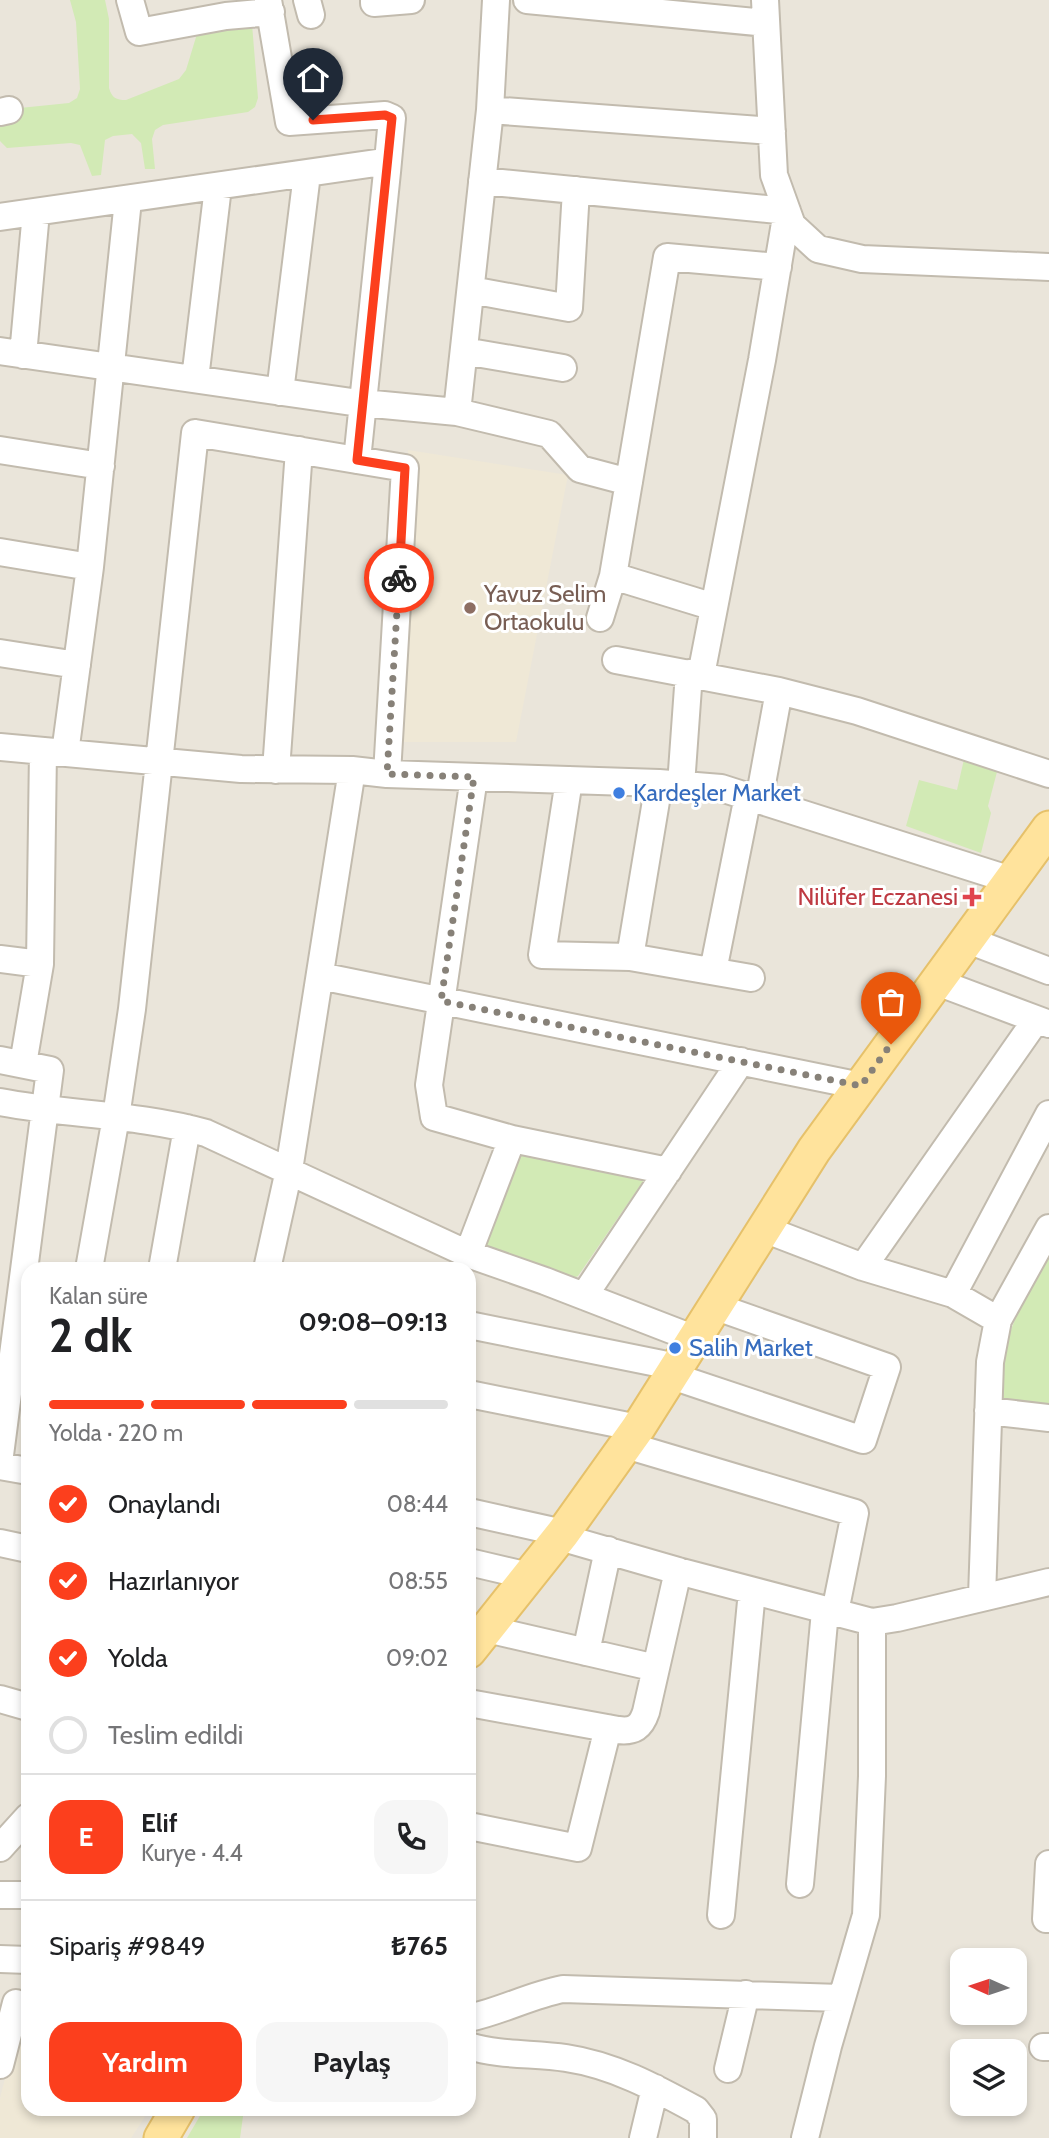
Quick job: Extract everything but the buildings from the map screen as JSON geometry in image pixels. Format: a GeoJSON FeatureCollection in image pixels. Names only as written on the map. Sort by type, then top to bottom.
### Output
{"type":"FeatureCollection","features":[{"type":"Feature","properties":{"kind":"main road"},"geometry":{"type":"LineString","coordinates":[[478,1640],[562,1535],[632,1436],[814,1150],[1049,828]]}},
{"type":"Feature","properties":{"kind":"main road"},"geometry":{"type":"LineString","coordinates":[[161,2138],[174,2116]]}},
{"type":"Feature","properties":{"kind":"street"},"geometry":{"type":"LineString","coordinates":[[130,0],[139,32],[270,6],[289,122],[385,115],[392,118],[357,460]]}},
{"type":"Feature","properties":{"kind":"street"},"geometry":{"type":"LineString","coordinates":[[374,0],[374,3],[411,0]]}},
{"type":"Feature","properties":{"kind":"street"},"geometry":{"type":"LineString","coordinates":[[457,412],[490,110],[496,0]]}},
{"type":"Feature","properties":{"kind":"street"},"geometry":{"type":"LineString","coordinates":[[527,0],[765,12],[774,175],[793,225],[818,249],[862,259],[1049,267]]}},
{"type":"Feature","properties":{"kind":"street"},"geometry":{"type":"LineString","coordinates":[[490,110],[772,131]]}},
{"type":"Feature","properties":{"kind":"street"},"geometry":{"type":"LineString","coordinates":[[0,217],[383,162],[387,172]]}},
{"type":"Feature","properties":{"kind":"street"},"geometry":{"type":"LineString","coordinates":[[280,392],[307,174]]}},
{"type":"Feature","properties":{"kind":"street"},"geometry":{"type":"LineString","coordinates":[[482,181],[787,211]]}},
{"type":"Feature","properties":{"kind":"street"},"geometry":{"type":"LineString","coordinates":[[195,379],[218,187]]}},
{"type":"Feature","properties":{"kind":"street"},"geometry":{"type":"LineString","coordinates":[[471,290],[569,308],[576,190]]}},
{"type":"Feature","properties":{"kind":"street"},"geometry":{"type":"LineString","coordinates":[[0,1455],[6,1354],[50,1070],[11,1062],[40,964],[54,752],[76,665],[90,567],[128,200]]}},
{"type":"Feature","properties":{"kind":"street"},"geometry":{"type":"LineString","coordinates":[[630,957],[695,674],[714,607],[787,211]]}},
{"type":"Feature","properties":{"kind":"street"},"geometry":{"type":"LineString","coordinates":[[36,212],[11,353],[363,403],[457,412],[549,434],[580,469],[629,482]]}},
{"type":"Feature","properties":{"kind":"street"},"geometry":{"type":"LineString","coordinates":[[600,618],[613,576],[667,257],[778,267]]}},
{"type":"Feature","properties":{"kind":"street"},"geometry":{"type":"LineString","coordinates":[[464,351],[563,368]]}},
{"type":"Feature","properties":{"kind":"street"},"geometry":{"type":"LineString","coordinates":[[90,1262],[132,1009],[195,433],[405,468],[387,774]]}},
{"type":"Feature","properties":{"kind":"street"},"geometry":{"type":"LineString","coordinates":[[0,450],[101,466]]}},
{"type":"Feature","properties":{"kind":"street"},"geometry":{"type":"LineString","coordinates":[[276,770],[299,450]]}},
{"type":"Feature","properties":{"kind":"street"},"geometry":{"type":"LineString","coordinates":[[0,552],[90,567]]}},
{"type":"Feature","properties":{"kind":"street"},"geometry":{"type":"LineString","coordinates":[[613,576],[714,607]]}},
{"type":"Feature","properties":{"kind":"street"},"geometry":{"type":"LineString","coordinates":[[0,653],[76,665]]}},
{"type":"Feature","properties":{"kind":"street"},"geometry":{"type":"LineString","coordinates":[[616,660],[779,691],[857,711],[1049,774]]}},
{"type":"Feature","properties":{"kind":"street"},"geometry":{"type":"LineString","coordinates":[[713,971],[779,691]]}},
{"type":"Feature","properties":{"kind":"street"},"geometry":{"type":"LineString","coordinates":[[0,747],[276,770],[352,770],[387,774],[721,788],[1011,880]]}},
{"type":"Feature","properties":{"kind":"street"},"geometry":{"type":"LineString","coordinates":[[269,1262],[289,1170],[352,770]]}},
{"type":"Feature","properties":{"kind":"street"},"geometry":{"type":"LineString","coordinates":[[474,777],[429,1085],[434,1117],[512,1139],[668,1171]]}},
{"type":"Feature","properties":{"kind":"street"},"geometry":{"type":"LineString","coordinates":[[569,780],[542,955],[630,957],[751,978]]}},
{"type":"Feature","properties":{"kind":"street"},"geometry":{"type":"LineString","coordinates":[[968,940],[1049,971]]}},
{"type":"Feature","properties":{"kind":"street"},"geometry":{"type":"LineString","coordinates":[[0,959],[40,964]]}},
{"type":"Feature","properties":{"kind":"street"},"geometry":{"type":"LineString","coordinates":[[320,976],[861,1086]]}},
{"type":"Feature","properties":{"kind":"street"},"geometry":{"type":"LineString","coordinates":[[863,1267],[1042,1022],[937,982]]}},
{"type":"Feature","properties":{"kind":"street"},"geometry":{"type":"LineString","coordinates":[[584,1296],[741,1062]]}},
{"type":"Feature","properties":{"kind":"street"},"geometry":{"type":"LineString","coordinates":[[0,1102],[187,1128],[230,1142],[468,1254],[695,1339]]}},
{"type":"Feature","properties":{"kind":"street"},"geometry":{"type":"LineString","coordinates":[[953,1294],[1049,1114]]}},
{"type":"Feature","properties":{"kind":"street"},"geometry":{"type":"LineString","coordinates":[[163,1262],[187,1128]]}},
{"type":"Feature","properties":{"kind":"street"},"geometry":{"type":"LineString","coordinates":[[468,1254],[512,1139]]}},
{"type":"Feature","properties":{"kind":"street"},"geometry":{"type":"LineString","coordinates":[[982,1597],[990,1362],[998,1320],[1049,1228]]}},
{"type":"Feature","properties":{"kind":"street"},"geometry":{"type":"LineString","coordinates":[[764,1229],[863,1267],[953,1294],[998,1320]]}},
{"type":"Feature","properties":{"kind":"street"},"geometry":{"type":"LineString","coordinates":[[476,1327],[675,1371],[863,1440],[887,1367],[714,1306]]}},
{"type":"Feature","properties":{"kind":"street"},"geometry":{"type":"LineString","coordinates":[[476,1396],[632,1436],[855,1513],[830,1612],[800,1884]]}},
{"type":"Feature","properties":{"kind":"street"},"geometry":{"type":"LineString","coordinates":[[988,1411],[1049,1418]]}},
{"type":"Feature","properties":{"kind":"street"},"geometry":{"type":"LineString","coordinates":[[0,1465],[21,1470]]}},
{"type":"Feature","properties":{"kind":"street"},"geometry":{"type":"LineString","coordinates":[[476,1514],[562,1535],[678,1571],[872,1622],[1049,1582]]}},
{"type":"Feature","properties":{"kind":"street"},"geometry":{"type":"LineString","coordinates":[[0,1543],[21,1548]]}},
{"type":"Feature","properties":{"kind":"street"},"geometry":{"type":"LineString","coordinates":[[586,1652],[608,1550]]}},
{"type":"Feature","properties":{"kind":"street"},"geometry":{"type":"LineString","coordinates":[[476,1564],[529,1576]]}},
{"type":"Feature","properties":{"kind":"street"},"geometry":{"type":"LineString","coordinates":[[476,1704],[628,1731],[637,1728],[643,1722],[678,1571]]}},
{"type":"Feature","properties":{"kind":"street"},"geometry":{"type":"LineString","coordinates":[[720,1914],[752,1591]]}},
{"type":"Feature","properties":{"kind":"street"},"geometry":{"type":"LineString","coordinates":[[805,2138],[841,1998],[866,1915],[872,1776],[872,1622]]}},
{"type":"Feature","properties":{"kind":"street"},"geometry":{"type":"LineString","coordinates":[[478,1640],[586,1652],[656,1668]]}},
{"type":"Feature","properties":{"kind":"street"},"geometry":{"type":"LineString","coordinates":[[0,1699],[21,1705]]}},
{"type":"Feature","properties":{"kind":"street"},"geometry":{"type":"LineString","coordinates":[[476,1827],[578,1848],[608,1728]]}},
{"type":"Feature","properties":{"kind":"street"},"geometry":{"type":"LineString","coordinates":[[0,1848],[21,1825]]}},
{"type":"Feature","properties":{"kind":"street"},"geometry":{"type":"LineString","coordinates":[[1049,1864],[1046,1919],[1049,1919]]}},
{"type":"Feature","properties":{"kind":"street"},"geometry":{"type":"LineString","coordinates":[[0,1895],[21,1895]]}},
{"type":"Feature","properties":{"kind":"street"},"geometry":{"type":"LineString","coordinates":[[0,1959],[21,1960]]}},
{"type":"Feature","properties":{"kind":"street"},"geometry":{"type":"LineString","coordinates":[[476,2016],[542,1993],[563,1989],[841,1998]]}},
{"type":"Feature","properties":{"kind":"street"},"geometry":{"type":"LineString","coordinates":[[728,2069],[746,1994]]}},
{"type":"Feature","properties":{"kind":"street"},"geometry":{"type":"LineString","coordinates":[[0,2064],[16,2003]]}},
{"type":"Feature","properties":{"kind":"street"},"geometry":{"type":"LineString","coordinates":[[476,2048],[599,2064],[655,2088],[696,2110],[701,2115],[703,2138]]}},
{"type":"Feature","properties":{"kind":"street"},"geometry":{"type":"LineString","coordinates":[[643,2138],[655,2088]]}},
{"type":"Feature","properties":{"kind":"shaded area"},"geometry":{"type":"Polygon","coordinates":[[[0,0],[1049,0],[1049,2138],[0,2138],[0,0]]]}},
{"type":"Feature","properties":{"kind":"shaded area","name":"Yavuz Selim Ortaokulu"},"geometry":{"type":"Polygon","coordinates":[[[408,450],[568,475],[516,742],[389,742],[408,450]]]}},
{"type":"Feature","properties":{"kind":"shaded area"},"geometry":{"type":"Polygon","coordinates":[[[21,2015],[21,2116],[145,2116],[131,2138],[0,2138],[0,2098],[21,2015]]]}},
{"type":"Feature","properties":{"kind":"green space"},"geometry":{"type":"Polygon","coordinates":[[[70,0],[105,0],[109,19],[109,88],[113,96],[120,100],[179,79],[186,70],[200,24],[252,24],[258,98],[255,107],[248,112],[163,125],[155,130],[152,139],[155,169],[145,169],[141,143],[132,134],[113,136],[105,140],[101,175],[92,176],[80,145],[71,143],[7,148],[0,141],[0,110],[69,103],[77,98],[80,89],[76,22],[70,0]]]}},
{"type":"Feature","properties":{"kind":"green space"},"geometry":{"type":"Polygon","coordinates":[[[967,746],[1002,753],[988,806],[991,813],[981,853],[906,826],[919,780],[957,790],[967,746]]]}},
{"type":"Feature","properties":{"kind":"green space"},"geometry":{"type":"Polygon","coordinates":[[[524,1152],[646,1177],[578,1276],[562,1284],[494,1256],[483,1238],[513,1157],[524,1152]]]}},
{"type":"Feature","properties":{"kind":"green space"},"geometry":{"type":"Polygon","coordinates":[[[1049,1252],[1049,1406],[998,1399],[1004,1348],[1021,1304],[1049,1252]]]}},
{"type":"Feature","properties":{"kind":"green space"},"geometry":{"type":"Polygon","coordinates":[[[200,2116],[243,2116],[240,2138],[187,2138],[200,2116]]]}},
{"type":"Feature","properties":{"kind":"way so far"},"geometry":{"type":"LineString","coordinates":[[399,578],[387,774],[474,777],[441,1001],[861,1086],[891,1044]]}},
{"type":"Feature","properties":{"kind":"place","name":"Yavuz Selim Ortaokulu"},"geometry":{"type":"Point","coordinates":[470,608]}},
{"type":"Feature","properties":{"kind":"place","name":"Kardeşler Market"},"geometry":{"type":"Point","coordinates":[619,793]}},
{"type":"Feature","properties":{"kind":"place","name":"Nilüfer Eczanesi"},"geometry":{"type":"Point","coordinates":[972,897]}},
{"type":"Feature","properties":{"kind":"place","name":"Salih Market"},"geometry":{"type":"Point","coordinates":[675,1348]}},
{"type":"Feature","properties":{"kind":"route"},"geometry":{"type":"LineString","coordinates":[[313,120],[385,115],[392,118],[357,460],[405,468],[399,578]]}}]}
